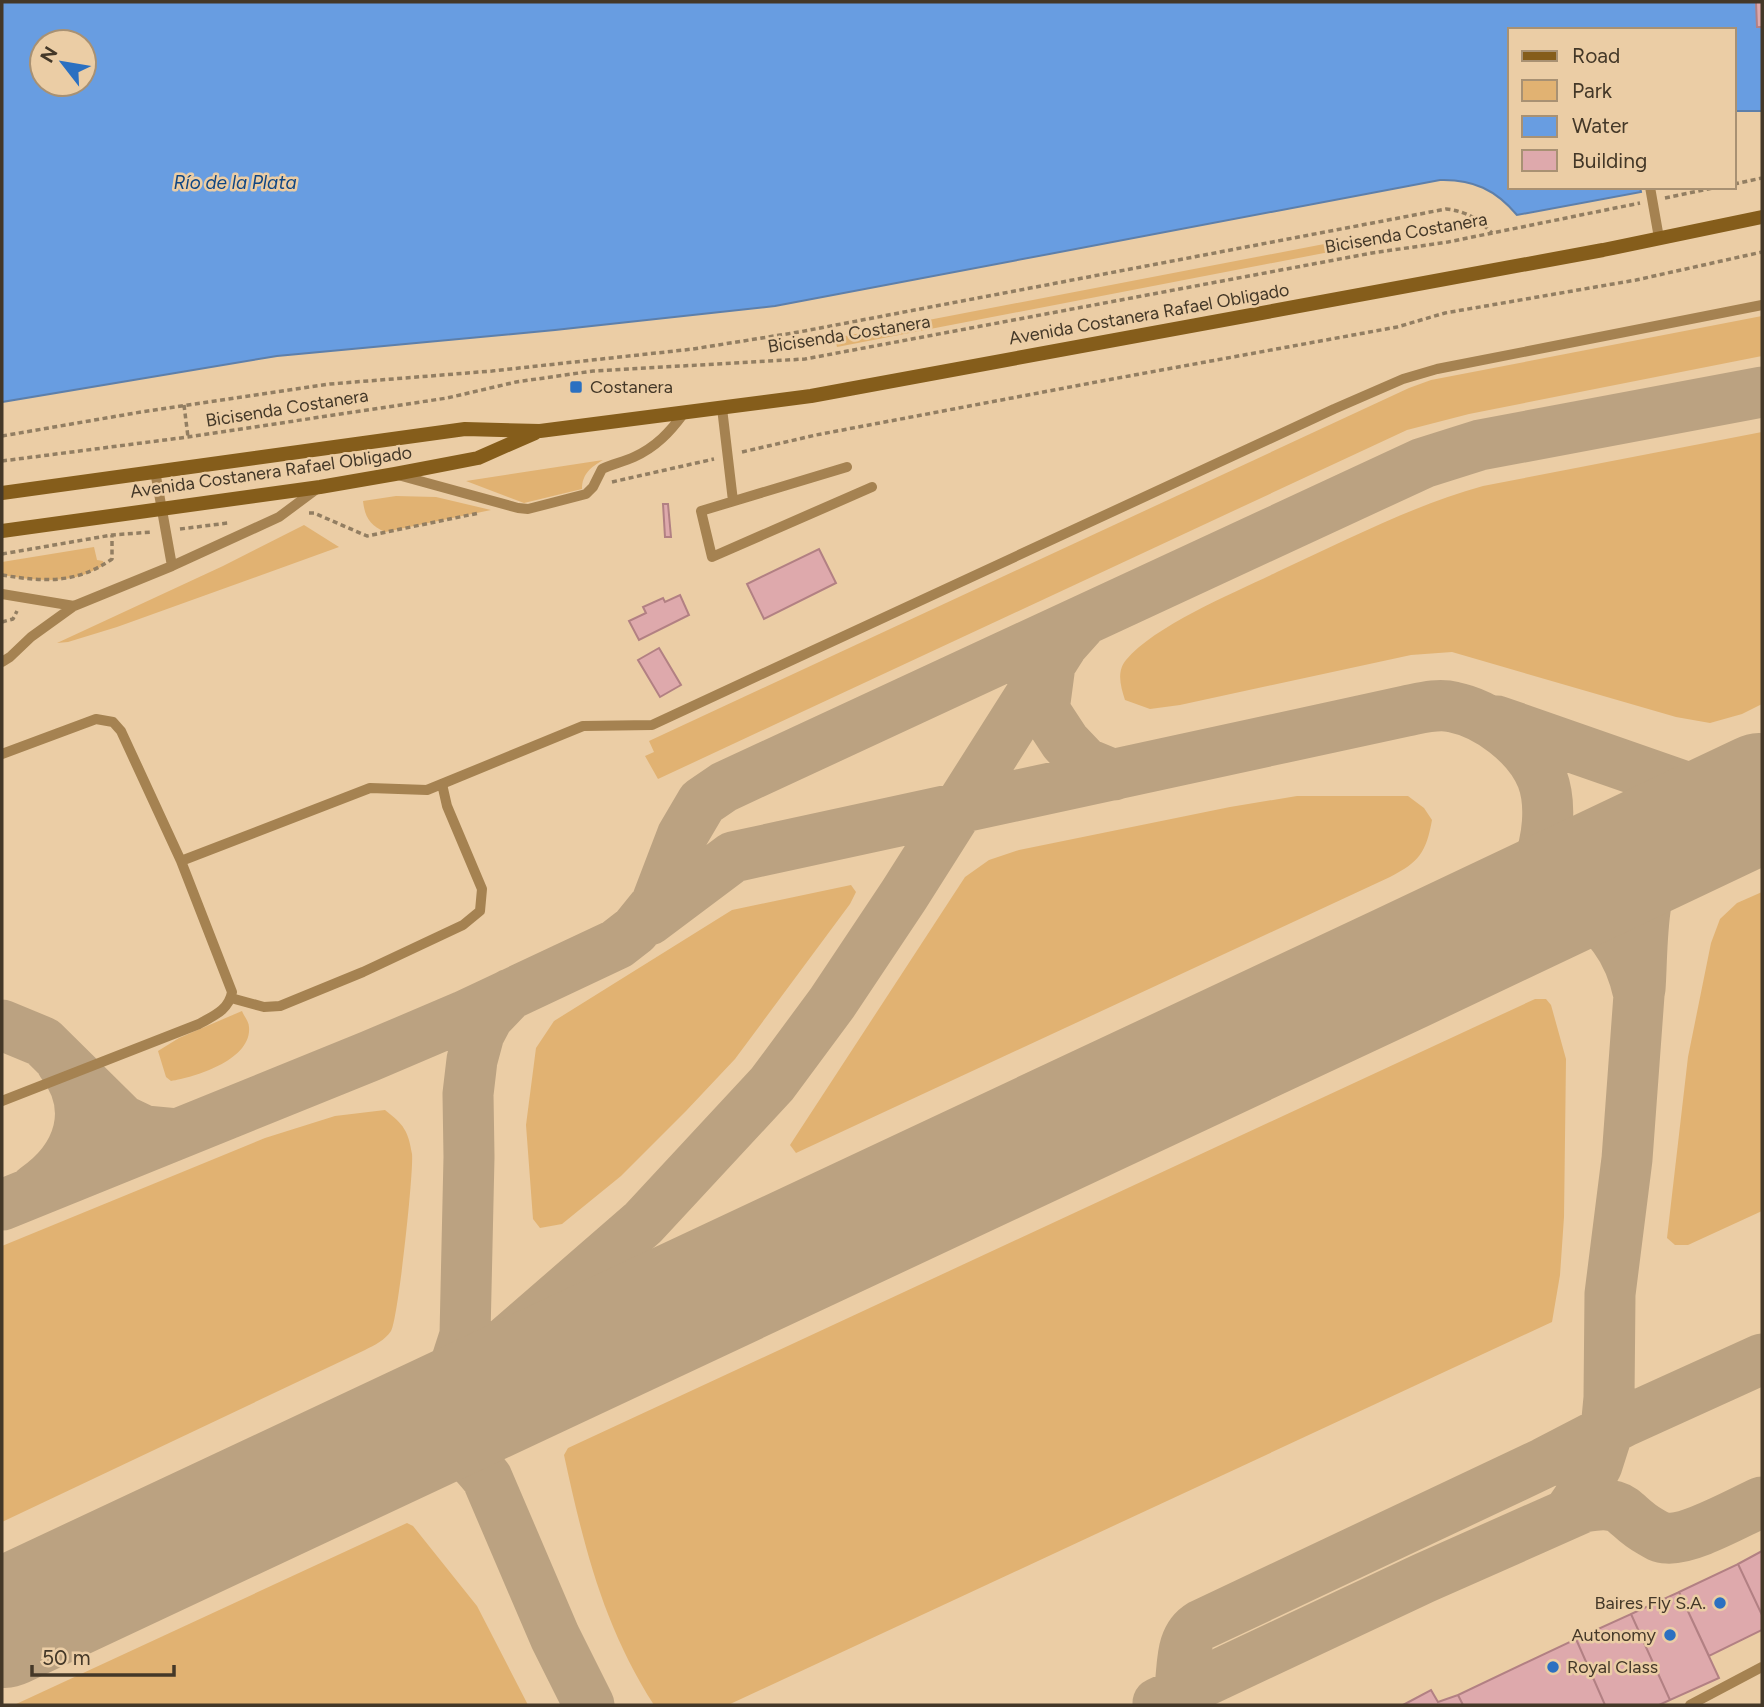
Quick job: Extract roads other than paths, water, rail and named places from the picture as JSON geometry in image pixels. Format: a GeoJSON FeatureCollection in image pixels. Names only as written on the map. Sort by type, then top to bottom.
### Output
{"type":"FeatureCollection","features":[{"type":"Feature","properties":{"kind":"main road","name":"Avenida Costanera Rafael Obligado"},"geometry":{"type":"LineString","coordinates":[[2,493],[465,429],[540,431],[811,396],[1660,239],[1762,217]]}},
{"type":"Feature","properties":{"kind":"main road","name":"Avenida Costanera Rafael Obligado"},"geometry":{"type":"LineString","coordinates":[[2,530],[395,474],[478,458],[540,431]]}},
{"type":"Feature","properties":{"kind":"lane"},"geometry":{"type":"LineString","coordinates":[[1650,189],[1660,239]]}},
{"type":"Feature","properties":{"kind":"lane"},"geometry":{"type":"LineString","coordinates":[[181,861],[370,788],[427,790],[583,726],[652,725],[1403,379],[1437,369],[1762,305]]}},
{"type":"Feature","properties":{"kind":"lane"},"geometry":{"type":"LineString","coordinates":[[722,408],[733,501]]}},
{"type":"Feature","properties":{"kind":"lane"},"geometry":{"type":"LineString","coordinates":[[395,474],[523,509],[580,497],[586,495],[593,486],[601,469],[632,458],[657,444],[684,413]]}},
{"type":"Feature","properties":{"kind":"lane"},"geometry":{"type":"LineString","coordinates":[[847,467],[701,511],[712,557],[872,487]]}},
{"type":"Feature","properties":{"kind":"lane"},"geometry":{"type":"LineString","coordinates":[[155,471],[172,566]]}},
{"type":"Feature","properties":{"kind":"lane"},"geometry":{"type":"LineString","coordinates":[[2,662],[74,606],[172,566],[279,517],[320,486]]}},
{"type":"Feature","properties":{"kind":"lane"},"geometry":{"type":"LineString","coordinates":[[2,594],[74,606]]}},
{"type":"Feature","properties":{"kind":"lane"},"geometry":{"type":"LineString","coordinates":[[2,754],[96,719],[113,722],[121,731],[181,861],[232,992],[231,998],[217,1014],[199,1024],[2,1101]]}},
{"type":"Feature","properties":{"kind":"lane"},"geometry":{"type":"LineString","coordinates":[[231,998],[264,1007],[280,1006],[463,925],[480,911],[482,889],[447,806],[442,784]]}},
{"type":"Feature","properties":{"kind":"lane"},"geometry":{"type":"LineString","coordinates":[[1690,1705],[1762,1667]]}},
{"type":"Feature","properties":{"kind":"water","name":"Río de la Plata"},"geometry":{"type":"Polygon","coordinates":[[[2,2],[1762,2],[1762,111],[1736,111],[1736,28],[1508,28],[1508,189],[1640,189],[1641,192],[1517,215],[1501,199],[1483,188],[1463,182],[1440,180],[775,306],[277,356],[2,402],[2,2]]]}},
{"type":"Feature","properties":{"kind":"place","name":"Costanera"},"geometry":{"type":"Point","coordinates":[576,387]}},
{"type":"Feature","properties":{"kind":"place","name":"Baires Fly S.A."},"geometry":{"type":"Point","coordinates":[1720,1603]}},
{"type":"Feature","properties":{"kind":"place","name":"Autonomy"},"geometry":{"type":"Point","coordinates":[1670,1635]}},
{"type":"Feature","properties":{"kind":"place","name":"Royal Class"},"geometry":{"type":"Point","coordinates":[1553,1667]}}]}
